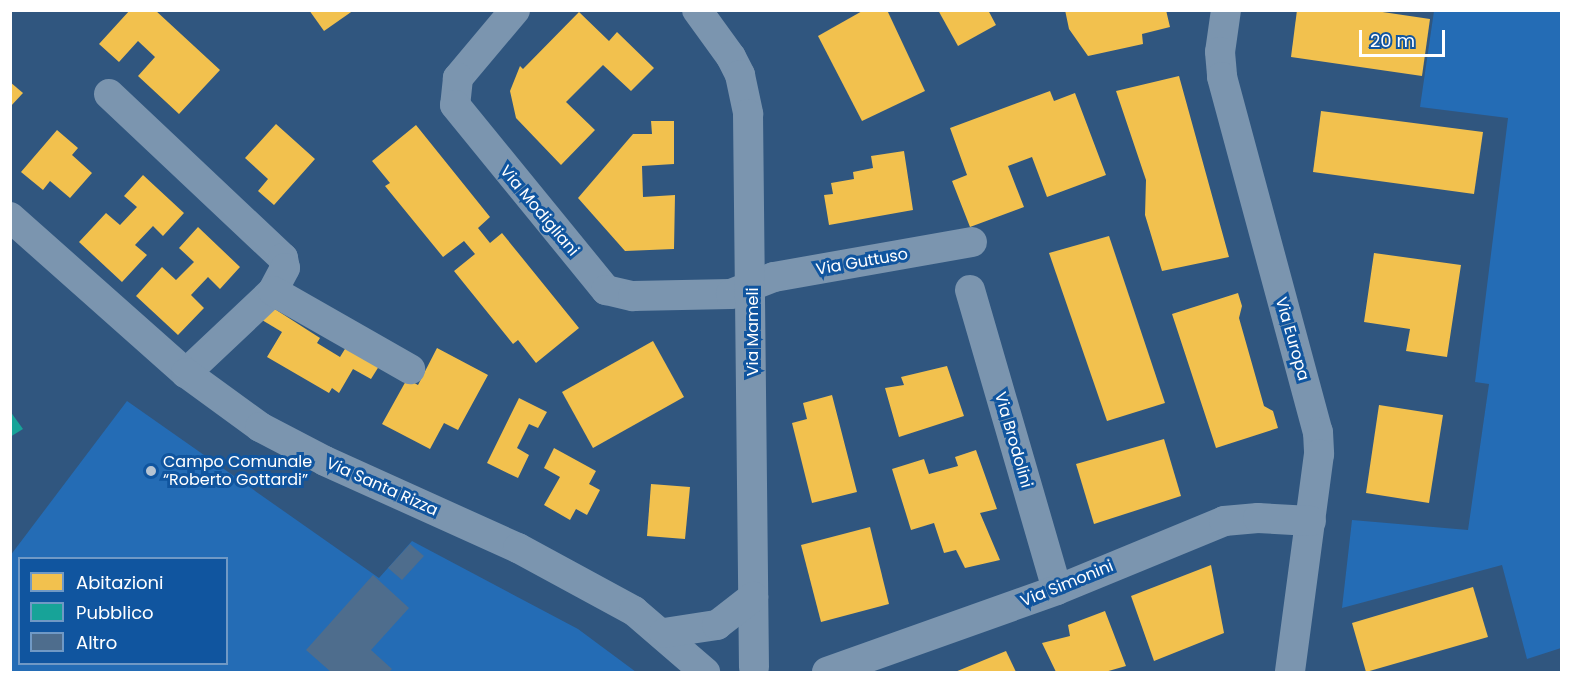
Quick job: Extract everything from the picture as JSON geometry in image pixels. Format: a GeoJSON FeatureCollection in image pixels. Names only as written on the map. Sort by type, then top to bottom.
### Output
{"type":"FeatureCollection","features":[{"type":"Feature","properties":{"kind":"street","name":"Via Modigliani"},"geometry":{"type":"LineString","coordinates":[[515,10],[458,78],[455,105],[595,278],[606,290],[633,296],[731,294],[753,285]]}},
{"type":"Feature","properties":{"kind":"street","name":"Via Mameli"},"geometry":{"type":"LineString","coordinates":[[697,10],[731,57],[745,92],[753,285],[753,597],[758,670]]}},
{"type":"Feature","properties":{"kind":"street","name":"Via Europa"},"geometry":{"type":"LineString","coordinates":[[1226,10],[1220,52],[1222,77],[1318,432],[1319,454],[1290,672]]}},
{"type":"Feature","properties":{"kind":"street"},"geometry":{"type":"LineString","coordinates":[[110,94],[273,245],[283,258],[285,268],[273,291],[186,374]]}},
{"type":"Feature","properties":{"kind":"street","name":"Via Santa Rizza"},"geometry":{"type":"LineString","coordinates":[[10,217],[186,374],[260,427],[291,444],[518,548],[634,611],[664,633],[705,672]]}},
{"type":"Feature","properties":{"kind":"street","name":"Via Guttuso"},"geometry":{"type":"LineString","coordinates":[[753,285],[774,277],[972,242]]}},
{"type":"Feature","properties":{"kind":"street","name":"Via Brodolini"},"geometry":{"type":"LineString","coordinates":[[970,290],[1056,590]]}},
{"type":"Feature","properties":{"kind":"street"},"geometry":{"type":"LineString","coordinates":[[273,291],[410,369]]}},
{"type":"Feature","properties":{"kind":"street","name":"Via Simonini"},"geometry":{"type":"LineString","coordinates":[[827,672],[1056,590],[1224,521],[1258,518],[1311,521]]}},
{"type":"Feature","properties":{"kind":"street"},"geometry":{"type":"LineString","coordinates":[[664,633],[717,625],[753,597]]}},
{"type":"Feature","properties":{"kind":"street"},"geometry":{"type":"LineString","coordinates":[[721,672],[736,665],[758,670]]}},
{"type":"Feature","properties":{"kind":"shaded area"},"geometry":{"type":"Polygon","coordinates":[[[1434,11],[1561,11],[1561,648],[1527,659],[1502,565],[1342,608],[1352,520],[1468,530],[1489,384],[1475,382],[1508,118],[1420,107],[1434,11]]]}},
{"type":"Feature","properties":{"kind":"shaded area","name":"Campo Comunale “Roberto Gottardi”"},"geometry":{"type":"Polygon","coordinates":[[[127,401],[379,578],[412,541],[578,629],[636,672],[11,672],[10,556],[127,401]]]}},
{"type":"Feature","properties":{"kind":"building: Abitazioni"},"geometry":{"type":"Polygon","coordinates":[[[130,10],[155,10],[220,70],[179,114],[138,76],[155,57],[138,41],[119,62],[99,44],[130,10]]]}},
{"type":"Feature","properties":{"kind":"building: Abitazioni"},"geometry":{"type":"Polygon","coordinates":[[[309,10],[354,10],[324,31],[309,10]]]}},
{"type":"Feature","properties":{"kind":"building: Abitazioni"},"geometry":{"type":"Polygon","coordinates":[[[864,10],[887,10],[925,91],[862,121],[818,36],[864,10]]]}},
{"type":"Feature","properties":{"kind":"building: Abitazioni"},"geometry":{"type":"Polygon","coordinates":[[[938,10],[988,10],[996,25],[958,46],[938,10]]]}},
{"type":"Feature","properties":{"kind":"building: Abitazioni"},"geometry":{"type":"Polygon","coordinates":[[[1065,10],[1166,10],[1170,27],[1142,34],[1143,44],[1088,56],[1069,29],[1065,10]]]}},
{"type":"Feature","properties":{"kind":"building: Abitazioni"},"geometry":{"type":"Polygon","coordinates":[[[1297,10],[1369,10],[1430,19],[1422,76],[1291,57],[1297,10]]]}},
{"type":"Feature","properties":{"kind":"building: Abitazioni"},"geometry":{"type":"Polygon","coordinates":[[[579,12],[609,41],[617,32],[654,68],[631,91],[603,65],[566,102],[595,130],[561,165],[516,118],[510,91],[520,66],[523,69],[579,12]]]}},
{"type":"Feature","properties":{"kind":"building: Abitazioni"},"geometry":{"type":"Polygon","coordinates":[[[1179,76],[1229,257],[1162,271],[1145,215],[1146,180],[1116,91],[1179,76]]]}},
{"type":"Feature","properties":{"kind":"building: Abitazioni"},"geometry":{"type":"Polygon","coordinates":[[[10,82],[23,93],[10,107],[10,82]]]}},
{"type":"Feature","properties":{"kind":"building: Abitazioni"},"geometry":{"type":"Polygon","coordinates":[[[1050,91],[1054,101],[1075,93],[1106,175],[1047,197],[1032,157],[1008,166],[1024,207],[970,227],[952,181],[967,175],[950,128],[1050,91]]]}},
{"type":"Feature","properties":{"kind":"building: Abitazioni"},"geometry":{"type":"Polygon","coordinates":[[[1321,111],[1483,132],[1474,194],[1313,172],[1321,111]]]}},
{"type":"Feature","properties":{"kind":"building: Abitazioni"},"geometry":{"type":"Polygon","coordinates":[[[651,121],[674,121],[674,164],[642,166],[643,197],[675,195],[674,249],[625,251],[578,198],[633,134],[652,134],[651,121]]]}},
{"type":"Feature","properties":{"kind":"building: Abitazioni"},"geometry":{"type":"Polygon","coordinates":[[[276,124],[315,159],[274,205],[258,191],[268,179],[245,158],[276,124]]]}},
{"type":"Feature","properties":{"kind":"building: Abitazioni"},"geometry":{"type":"Polygon","coordinates":[[[416,125],[490,217],[478,228],[490,243],[502,233],[579,328],[536,363],[518,340],[513,344],[454,271],[475,254],[464,241],[443,257],[385,186],[390,183],[372,161],[416,125]]]}},
{"type":"Feature","properties":{"kind":"building: Abitazioni"},"geometry":{"type":"Polygon","coordinates":[[[57,130],[78,148],[72,155],[92,173],[70,198],[50,181],[43,190],[21,172],[57,130]]]}},
{"type":"Feature","properties":{"kind":"building: Abitazioni"},"geometry":{"type":"Polygon","coordinates":[[[904,151],[913,210],[829,225],[824,195],[833,194],[831,183],[854,179],[853,172],[873,168],[871,156],[904,151]]]}},
{"type":"Feature","properties":{"kind":"building: Abitazioni"},"geometry":{"type":"Polygon","coordinates":[[[143,175],[184,213],[163,236],[153,226],[135,245],[147,255],[122,282],[79,242],[106,213],[120,225],[137,207],[124,196],[143,175]]]}},
{"type":"Feature","properties":{"kind":"building: Abitazioni"},"geometry":{"type":"Polygon","coordinates":[[[198,227],[240,267],[220,289],[208,277],[191,295],[204,308],[178,335],[136,296],[162,267],[176,280],[194,262],[179,248],[198,227]]]}},
{"type":"Feature","properties":{"kind":"building: Abitazioni"},"geometry":{"type":"Polygon","coordinates":[[[1109,236],[1165,403],[1107,421],[1049,253],[1109,236]]]}},
{"type":"Feature","properties":{"kind":"building: Abitazioni"},"geometry":{"type":"Polygon","coordinates":[[[1374,253],[1461,265],[1447,357],[1406,351],[1410,329],[1364,322],[1374,253]]]}},
{"type":"Feature","properties":{"kind":"building: Abitazioni"},"geometry":{"type":"Polygon","coordinates":[[[1238,293],[1242,306],[1239,318],[1264,406],[1273,411],[1278,428],[1216,448],[1172,314],[1238,293]]]}},
{"type":"Feature","properties":{"kind":"building: Abitazioni"},"geometry":{"type":"Polygon","coordinates":[[[270,306],[320,338],[317,343],[340,357],[348,344],[381,363],[371,379],[353,369],[339,393],[332,388],[329,393],[267,357],[282,332],[262,320],[270,306]]]}},
{"type":"Feature","properties":{"kind":"building: Abitazioni"},"geometry":{"type":"Polygon","coordinates":[[[653,341],[684,397],[593,448],[562,392],[653,341]]]}},
{"type":"Feature","properties":{"kind":"building: Abitazioni"},"geometry":{"type":"Polygon","coordinates":[[[437,348],[488,375],[458,430],[444,423],[430,449],[382,424],[407,379],[418,385],[437,348]]]}},
{"type":"Feature","properties":{"kind":"building: Abitazioni"},"geometry":{"type":"Polygon","coordinates":[[[947,366],[964,416],[899,437],[885,388],[904,385],[901,377],[947,366]]]}},
{"type":"Feature","properties":{"kind":"building: Abitazioni"},"geometry":{"type":"Polygon","coordinates":[[[832,395],[857,492],[812,503],[792,423],[807,419],[803,403],[832,395]]]}},
{"type":"Feature","properties":{"kind":"building: Abitazioni"},"geometry":{"type":"Polygon","coordinates":[[[519,398],[547,412],[538,428],[529,424],[517,448],[529,455],[518,478],[487,463],[519,398]]]}},
{"type":"Feature","properties":{"kind":"building: Abitazioni"},"geometry":{"type":"Polygon","coordinates":[[[1379,405],[1443,415],[1429,503],[1366,493],[1379,405]]]}},
{"type":"Feature","properties":{"kind":"building: Abitazioni"},"geometry":{"type":"Polygon","coordinates":[[[1164,439],[1181,496],[1094,524],[1076,464],[1164,439]]]}},
{"type":"Feature","properties":{"kind":"building: Abitazioni"},"geometry":{"type":"Polygon","coordinates":[[[554,448],[596,471],[589,484],[600,490],[587,515],[576,509],[570,520],[544,505],[560,477],[544,468],[554,448]]]}},
{"type":"Feature","properties":{"kind":"building: Abitazioni"},"geometry":{"type":"Polygon","coordinates":[[[976,450],[997,509],[980,513],[1000,560],[965,568],[956,550],[944,553],[934,523],[911,530],[892,469],[924,459],[929,474],[958,466],[955,457],[976,450]]]}},
{"type":"Feature","properties":{"kind":"building: Abitazioni"},"geometry":{"type":"Polygon","coordinates":[[[651,484],[690,487],[685,539],[647,536],[651,484]]]}},
{"type":"Feature","properties":{"kind":"building: Abitazioni"},"geometry":{"type":"Polygon","coordinates":[[[870,527],[889,604],[821,622],[801,545],[870,527]]]}},
{"type":"Feature","properties":{"kind":"building: Abitazioni"},"geometry":{"type":"Polygon","coordinates":[[[1211,565],[1224,633],[1154,661],[1131,596],[1211,565]]]}},
{"type":"Feature","properties":{"kind":"building: Abitazioni"},"geometry":{"type":"Polygon","coordinates":[[[1473,587],[1488,637],[1366,672],[1352,623],[1473,587]]]}},
{"type":"Feature","properties":{"kind":"building: Abitazioni"},"geometry":{"type":"Polygon","coordinates":[[[1105,611],[1126,666],[1105,672],[1056,672],[1042,643],[1070,636],[1068,625],[1105,611]]]}},
{"type":"Feature","properties":{"kind":"building: Abitazioni"},"geometry":{"type":"Polygon","coordinates":[[[1006,651],[1016,672],[955,672],[1006,651]]]}},
{"type":"Feature","properties":{"kind":"building: Pubblico"},"geometry":{"type":"Polygon","coordinates":[[[10,411],[23,429],[10,437],[10,411]]]}},
{"type":"Feature","properties":{"kind":"building: Altro"},"geometry":{"type":"Polygon","coordinates":[[[410,544],[424,556],[402,580],[388,568],[410,544]]]}},
{"type":"Feature","properties":{"kind":"building: Altro"},"geometry":{"type":"Polygon","coordinates":[[[373,575],[409,608],[371,650],[392,669],[389,672],[331,672],[306,650],[373,575]]]}},
{"type":"Feature","properties":{"kind":"place","name":"Campo Comunale “Roberto Gottardi”"},"geometry":{"type":"Point","coordinates":[151,471]}}]}
